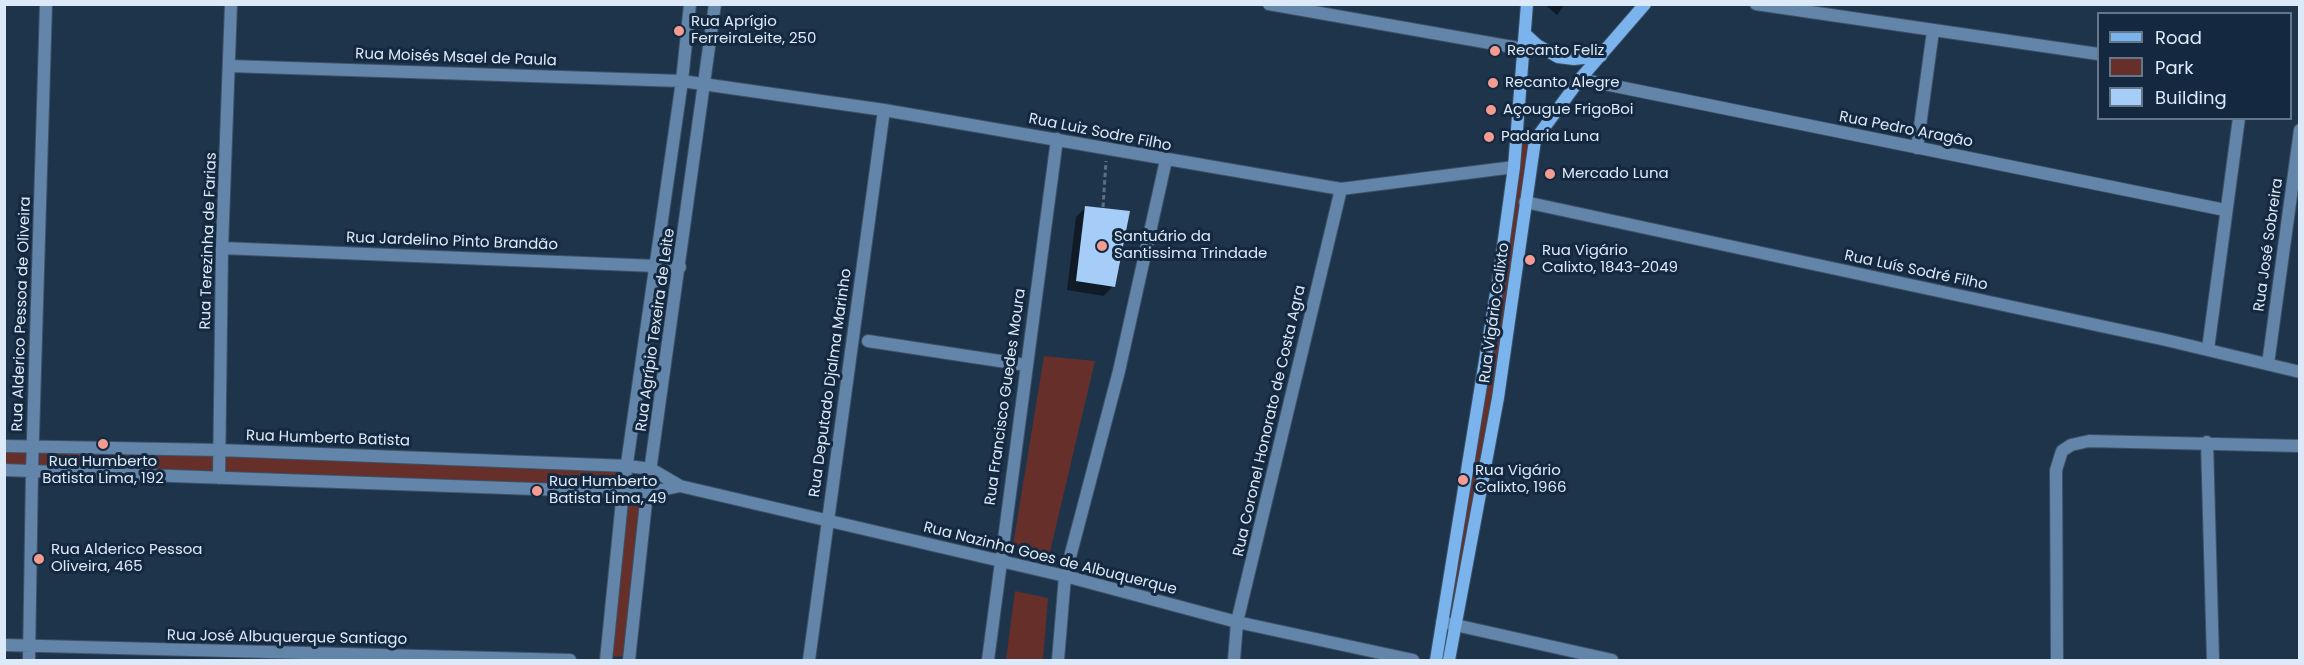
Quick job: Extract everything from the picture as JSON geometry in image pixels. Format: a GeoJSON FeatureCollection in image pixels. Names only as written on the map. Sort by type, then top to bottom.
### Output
{"type":"FeatureCollection","features":[{"type":"Feature","properties":{"kind":"main road","name":"Rua Vigário Calixto"},"geometry":{"type":"LineString","coordinates":[[1436,660],[1491,330],[1514,167],[1527,4]]}},
{"type":"Feature","properties":{"kind":"main road","name":"Rua Vigário Calixto"},"geometry":{"type":"LineString","coordinates":[[1449,660],[1498,398],[1535,140],[1580,79],[1645,4]]}},
{"type":"Feature","properties":{"kind":"main road"},"geometry":{"type":"LineString","coordinates":[[1525,34],[1537,45],[1558,57],[1574,59],[1601,56]]}},
{"type":"Feature","properties":{"kind":"street","name":"Rua Alderico Pessoa de Oliveira"},"geometry":{"type":"LineString","coordinates":[[29,660],[32,471],[46,4]]}},
{"type":"Feature","properties":{"kind":"street","name":"Rua Terezinha de Farias"},"geometry":{"type":"LineString","coordinates":[[219,478],[222,248],[231,4]]}},
{"type":"Feature","properties":{"kind":"street","name":"Rua Agrípio Texeira de Leite"},"geometry":{"type":"LineString","coordinates":[[606,660],[624,491],[682,81],[690,4]]}},
{"type":"Feature","properties":{"kind":"street","name":"Rua Agrípio Texeira de Leite"},"geometry":{"type":"LineString","coordinates":[[629,660],[647,492],[706,85],[715,4]]}},
{"type":"Feature","properties":{"kind":"street"},"geometry":{"type":"LineString","coordinates":[[1269,4],[1524,49]]}},
{"type":"Feature","properties":{"kind":"street"},"geometry":{"type":"LineString","coordinates":[[1756,4],[2097,54]]}},
{"type":"Feature","properties":{"kind":"street"},"geometry":{"type":"LineString","coordinates":[[1917,148],[1934,31]]}},
{"type":"Feature","properties":{"kind":"street","name":"Rua Moisés Msael de Paula"},"geometry":{"type":"LineString","coordinates":[[229,66],[682,81]]}},
{"type":"Feature","properties":{"kind":"street","name":"Rua Pedro Aragão"},"geometry":{"type":"LineString","coordinates":[[1580,79],[2225,210]]}},
{"type":"Feature","properties":{"kind":"street","name":"Rua Luiz Sodre Filho"},"geometry":{"type":"LineString","coordinates":[[682,81],[884,110],[1341,189],[1514,167]]}},
{"type":"Feature","properties":{"kind":"street","name":"Rua Deputado Djalma Marinho"},"geometry":{"type":"LineString","coordinates":[[810,660],[827,520],[884,110]]}},
{"type":"Feature","properties":{"kind":"street"},"geometry":{"type":"LineString","coordinates":[[2208,349],[2239,120]]}},
{"type":"Feature","properties":{"kind":"street","name":"Rua José Sobreira"},"geometry":{"type":"LineString","coordinates":[[2268,364],[2300,130]]}},
{"type":"Feature","properties":{"kind":"street","name":"Rua Francisco Guedes Moura"},"geometry":{"type":"LineString","coordinates":[[988,660],[999,560],[1057,139]]}},
{"type":"Feature","properties":{"kind":"street"},"geometry":{"type":"LineString","coordinates":[[1058,660],[1065,576],[1119,371],[1166,160]]}},
{"type":"Feature","properties":{"kind":"street","name":"Rua Coronel Honorato de Costa Agra"},"geometry":{"type":"LineString","coordinates":[[1234,660],[1237,622],[1341,189]]}},
{"type":"Feature","properties":{"kind":"street","name":"Rua Luís Sodré Filho"},"geometry":{"type":"LineString","coordinates":[[1525,202],[2208,349],[2300,372]]}},
{"type":"Feature","properties":{"kind":"street","name":"Rua Jardelino Pinto Brandão"},"geometry":{"type":"LineString","coordinates":[[222,248],[655,264],[680,267]]}},
{"type":"Feature","properties":{"kind":"street"},"geometry":{"type":"LineString","coordinates":[[868,341],[1026,365]]}},
{"type":"Feature","properties":{"kind":"street"},"geometry":{"type":"LineString","coordinates":[[2056,660],[2056,471],[2062,451],[2071,444],[2089,441],[2300,446]]}},
{"type":"Feature","properties":{"kind":"street"},"geometry":{"type":"LineString","coordinates":[[2207,442],[2213,660]]}},
{"type":"Feature","properties":{"kind":"street","name":"Rua Humberto Batista"},"geometry":{"type":"LineString","coordinates":[[4,446],[219,450],[628,466],[651,469]]}},
{"type":"Feature","properties":{"kind":"street","name":"Rua Nazinha Goes de Albuquerque"},"geometry":{"type":"LineString","coordinates":[[651,469],[680,486],[1065,576],[1237,622],[1413,660]]}},
{"type":"Feature","properties":{"kind":"street"},"geometry":{"type":"LineString","coordinates":[[4,471],[647,492]]}},
{"type":"Feature","properties":{"kind":"street","name":"Rua Nazinha Goes de Albuquerque"},"geometry":{"type":"LineString","coordinates":[[647,492],[680,486]]}},
{"type":"Feature","properties":{"kind":"street"},"geometry":{"type":"LineString","coordinates":[[1442,622],[1597,659],[1612,660]]}},
{"type":"Feature","properties":{"kind":"street","name":"Rua José Albuquerque Santiago"},"geometry":{"type":"LineString","coordinates":[[4,645],[570,660]]}},
{"type":"Feature","properties":{"kind":"path"},"geometry":{"type":"LineString","coordinates":[[1103,207],[1107,147]]}},
{"type":"Feature","properties":{"kind":"green space"},"geometry":{"type":"Polygon","coordinates":[[[1520,129],[1532,134],[1511,294],[1447,660],[1440,660],[1520,129]]]}},
{"type":"Feature","properties":{"kind":"green space"},"geometry":{"type":"Polygon","coordinates":[[[1044,356],[1095,361],[1049,556],[1013,545],[1044,356]]]}},
{"type":"Feature","properties":{"kind":"green space"},"geometry":{"type":"Polygon","coordinates":[[[5,450],[27,451],[28,468],[5,467],[5,450]]]}},
{"type":"Feature","properties":{"kind":"green space"},"geometry":{"type":"Polygon","coordinates":[[[40,452],[214,455],[216,472],[39,467],[40,452]]]}},
{"type":"Feature","properties":{"kind":"green space"},"geometry":{"type":"Polygon","coordinates":[[[224,456],[619,470],[619,487],[224,473],[224,456]]]}},
{"type":"Feature","properties":{"kind":"green space"},"geometry":{"type":"Polygon","coordinates":[[[628,496],[643,497],[626,656],[609,657],[628,496]]]}},
{"type":"Feature","properties":{"kind":"green space"},"geometry":{"type":"Polygon","coordinates":[[[1015,591],[1048,598],[1043,660],[1006,660],[1015,591]]]}},
{"type":"Feature","properties":{"kind":"building","name":"Santuário da Santissima Trindade"},"geometry":{"type":"Polygon","coordinates":[[[1085,206],[1130,211],[1115,287],[1076,281],[1085,206]]]}},
{"type":"Feature","properties":{"kind":"place","name":"Rua Aprígio FerreiraLeite, 250"},"geometry":{"type":"Point","coordinates":[679,31]}},
{"type":"Feature","properties":{"kind":"place","name":"Recanto Feliz"},"geometry":{"type":"Point","coordinates":[1495,51]}},
{"type":"Feature","properties":{"kind":"place","name":"Recanto Alegre"},"geometry":{"type":"Point","coordinates":[1493,83]}},
{"type":"Feature","properties":{"kind":"place","name":"Açougue FrigoBoi"},"geometry":{"type":"Point","coordinates":[1491,110]}},
{"type":"Feature","properties":{"kind":"place","name":"Padaria Luna"},"geometry":{"type":"Point","coordinates":[1489,137]}},
{"type":"Feature","properties":{"kind":"place","name":"Mercado Luna"},"geometry":{"type":"Point","coordinates":[1550,174]}},
{"type":"Feature","properties":{"kind":"place","name":"Santuário da Santissima Trindade"},"geometry":{"type":"Point","coordinates":[1102,246]}},
{"type":"Feature","properties":{"kind":"place","name":"Rua Vigário Calixto, 1843-2049"},"geometry":{"type":"Point","coordinates":[1530,260]}},
{"type":"Feature","properties":{"kind":"place","name":"Rua Humberto Batista Lima, 192"},"geometry":{"type":"Point","coordinates":[103,444]}},
{"type":"Feature","properties":{"kind":"place","name":"Rua Vigário Calixto, 1966"},"geometry":{"type":"Point","coordinates":[1463,480]}},
{"type":"Feature","properties":{"kind":"place","name":"Rua Humberto Batista Lima, 49"},"geometry":{"type":"Point","coordinates":[537,491]}},
{"type":"Feature","properties":{"kind":"place","name":"Rua Alderico Pessoa Oliveira, 465"},"geometry":{"type":"Point","coordinates":[39,559]}}]}
